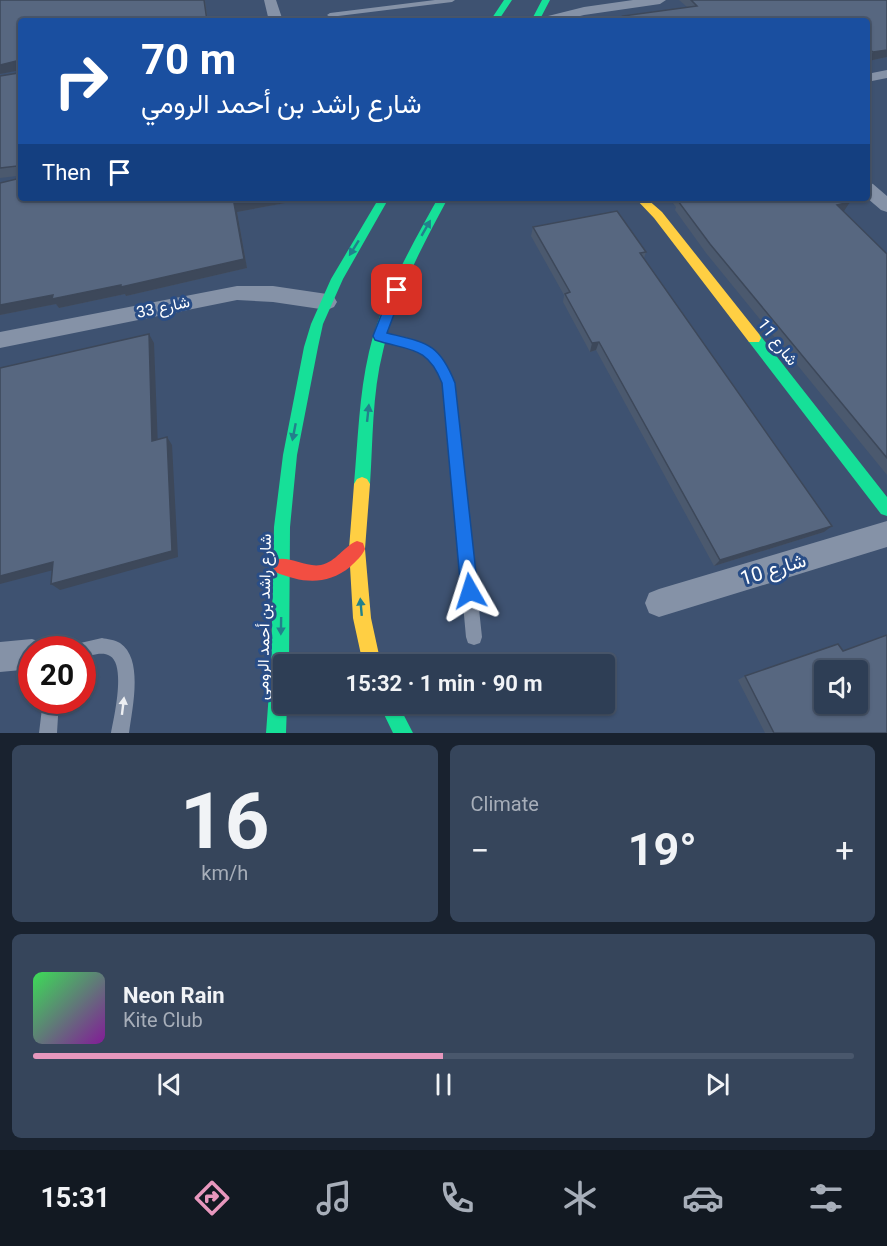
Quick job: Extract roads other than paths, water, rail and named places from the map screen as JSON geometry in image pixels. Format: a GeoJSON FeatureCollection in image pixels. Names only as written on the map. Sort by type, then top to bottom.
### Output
{"type":"FeatureCollection","features":[{"type":"Feature","properties":{"kind":"street"},"geometry":{"type":"LineString","coordinates":[[270,0],[275,18]]}},
{"type":"Feature","properties":{"kind":"street"},"geometry":{"type":"LineString","coordinates":[[496,18],[508,0]]}},
{"type":"Feature","properties":{"kind":"street"},"geometry":{"type":"LineString","coordinates":[[537,18],[546,0]]}},
{"type":"Feature","properties":{"kind":"street"},"geometry":{"type":"LineString","coordinates":[[579,0],[592,4],[618,6]]}},
{"type":"Feature","properties":{"kind":"street"},"geometry":{"type":"LineString","coordinates":[[556,18],[660,0]]}},
{"type":"Feature","properties":{"kind":"street"},"geometry":{"type":"LineString","coordinates":[[870,77],[887,74]]}},
{"type":"Feature","properties":{"kind":"street"},"geometry":{"type":"LineString","coordinates":[[870,191],[887,206]]}},
{"type":"Feature","properties":{"kind":"street","name":"شارع راشد بن أحمد الرومي"},"geometry":{"type":"LineString","coordinates":[[276,733],[280,666],[282,527],[290,455],[311,347],[317,324],[348,257],[382,201]]}},
{"type":"Feature","properties":{"kind":"street"},"geometry":{"type":"LineString","coordinates":[[370,654],[362,618],[357,549],[371,381],[380,336],[419,241],[441,201]]}},
{"type":"Feature","properties":{"kind":"street","name":"شارع 11"},"geometry":{"type":"LineString","coordinates":[[643,201],[658,215],[887,509]]}},
{"type":"Feature","properties":{"kind":"street","name":"شارع 33"},"geometry":{"type":"LineString","coordinates":[[0,340],[237,293],[273,294],[327,302]]}},
{"type":"Feature","properties":{"kind":"street","name":"شارع 10"},"geometry":{"type":"LineString","coordinates":[[659,603],[887,534]]}},
{"type":"Feature","properties":{"kind":"street"},"geometry":{"type":"LineString","coordinates":[[281,566],[303,576],[322,575],[341,566],[357,549]]}},
{"type":"Feature","properties":{"kind":"street"},"geometry":{"type":"LineString","coordinates":[[0,657],[18,654]]}},
{"type":"Feature","properties":{"kind":"street"},"geometry":{"type":"LineString","coordinates":[[393,714],[403,733]]}},
{"type":"Feature","properties":{"kind":"lane"},"geometry":{"type":"LineString","coordinates":[[330,15],[390,13],[452,0]]}},
{"type":"Feature","properties":{"kind":"lane"},"geometry":{"type":"LineString","coordinates":[[380,336],[422,347],[440,362],[446,372],[474,637]]}},
{"type":"Feature","properties":{"kind":"lane"},"geometry":{"type":"LineString","coordinates":[[96,645],[110,646],[120,652],[126,664],[120,733]]}},
{"type":"Feature","properties":{"kind":"lane"},"geometry":{"type":"LineString","coordinates":[[48,733],[50,714]]}}]}
